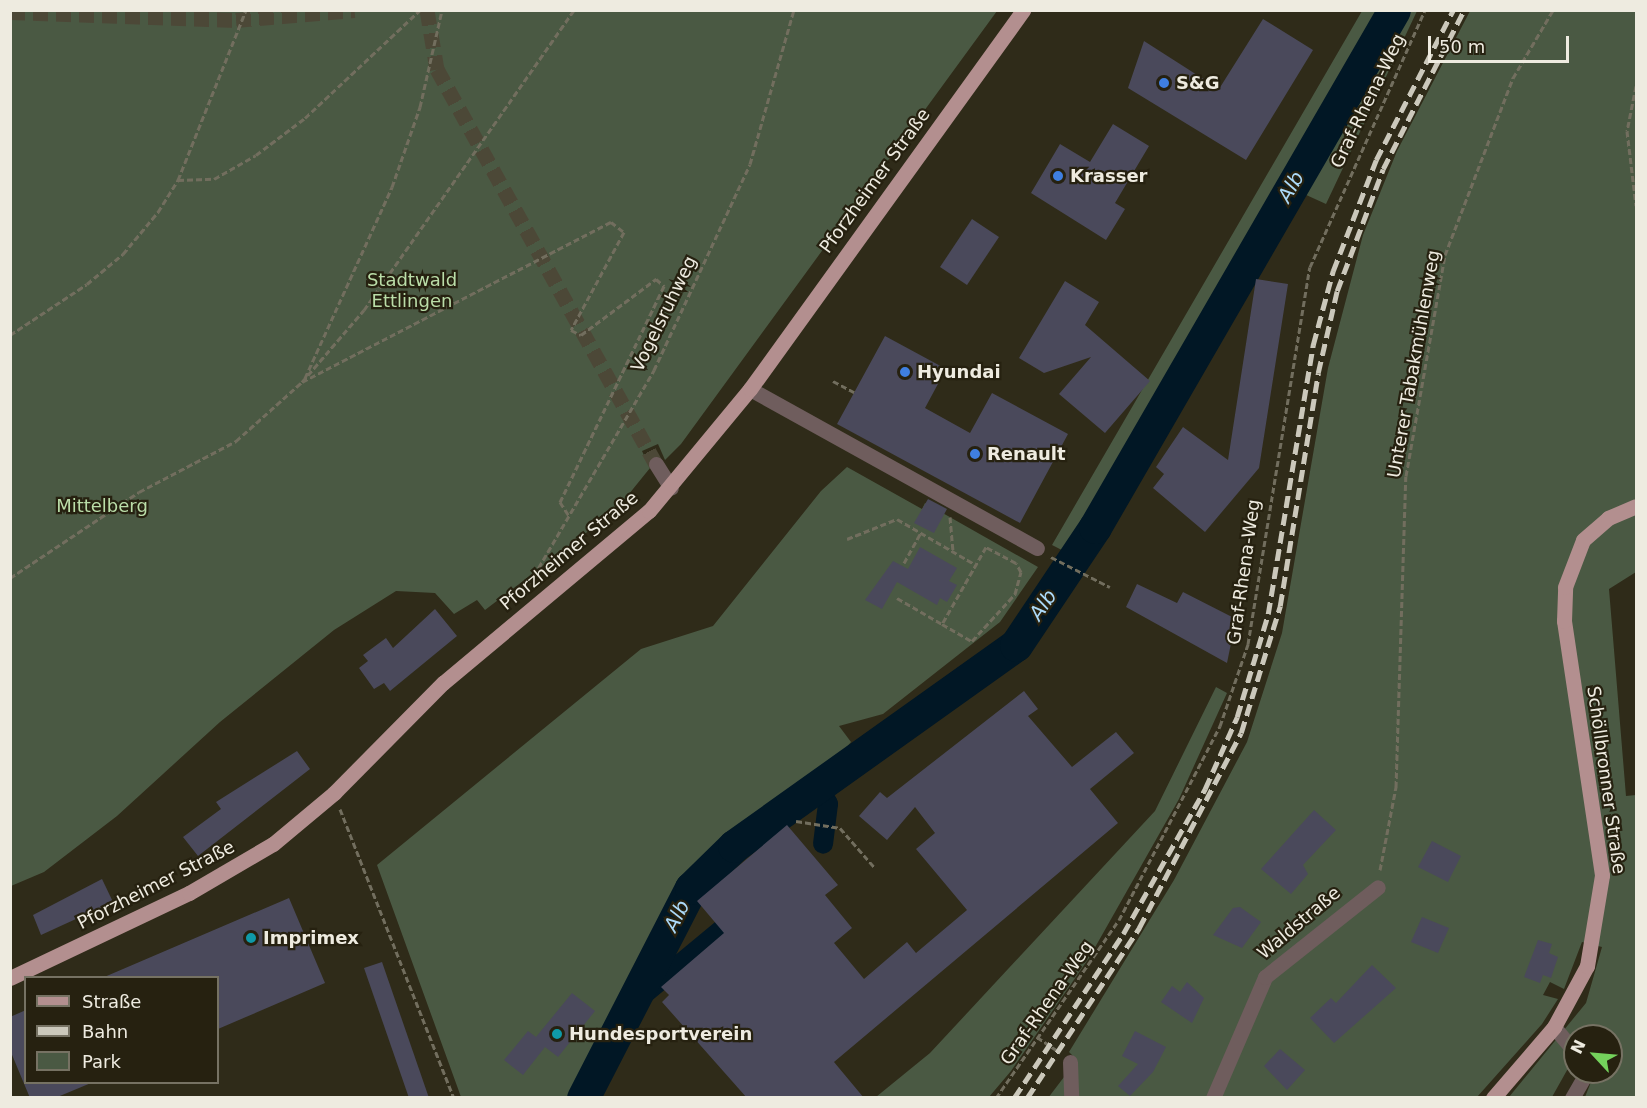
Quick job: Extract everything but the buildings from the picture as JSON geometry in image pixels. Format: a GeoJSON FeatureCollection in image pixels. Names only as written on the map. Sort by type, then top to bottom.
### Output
{"type":"FeatureCollection","features":[{"type":"Feature","properties":{"kind":"main road","name":"Pforzheimer Straße"},"geometry":{"type":"LineString","coordinates":[[10,978],[189,893],[273,844],[334,793],[442,683],[629,530],[671,488],[750,389],[1023,10]]}},
{"type":"Feature","properties":{"kind":"main road","name":"Schöllbronner Straße"},"geometry":{"type":"LineString","coordinates":[[1493,1098],[1554,1027],[1587,966],[1602,874],[1564,621],[1565,587],[1583,540],[1608,518],[1636,506]]}},
{"type":"Feature","properties":{"kind":"street"},"geometry":{"type":"LineString","coordinates":[[750,389],[1037,549]]}},
{"type":"Feature","properties":{"kind":"street"},"geometry":{"type":"LineString","coordinates":[[656,464],[671,488]]}},
{"type":"Feature","properties":{"kind":"street","name":"Waldstraße"},"geometry":{"type":"LineString","coordinates":[[1213,1098],[1265,977],[1378,887]]}},
{"type":"Feature","properties":{"kind":"street"},"geometry":{"type":"LineString","coordinates":[[1554,1027],[1563,1038]]}},
{"type":"Feature","properties":{"kind":"street"},"geometry":{"type":"LineString","coordinates":[[1070,1062],[1071,1098]]}},
{"type":"Feature","properties":{"kind":"street"},"geometry":{"type":"LineString","coordinates":[[1572,1098],[1580,1084]]}},
{"type":"Feature","properties":{"kind":"path"},"geometry":{"type":"LineString","coordinates":[[10,335],[123,254],[178,180],[246,10]]}},
{"type":"Feature","properties":{"kind":"path"},"geometry":{"type":"LineString","coordinates":[[178,180],[214,179],[256,155],[304,118],[420,10]]}},
{"type":"Feature","properties":{"kind":"path"},"geometry":{"type":"LineString","coordinates":[[302,382],[392,187],[420,107],[442,10]]}},
{"type":"Feature","properties":{"kind":"path"},"geometry":{"type":"LineString","coordinates":[[10,578],[120,503],[236,441],[302,382],[364,309],[574,10]]}},
{"type":"Feature","properties":{"kind":"path","name":"Vogelsruhweg"},"geometry":{"type":"LineString","coordinates":[[528,611],[522,598],[654,370],[750,164],[794,10]]}},
{"type":"Feature","properties":{"kind":"path","name":"Graf-Rhena-Weg"},"geometry":{"type":"LineString","coordinates":[[996,1098],[1037,1037],[1085,975],[1130,899],[1210,746],[1243,666],[1310,267],[1425,10]]}},
{"type":"Feature","properties":{"kind":"path","name":"Unterer Tabakmühlenweg"},"geometry":{"type":"LineString","coordinates":[[1378,887],[1396,787],[1406,476],[1445,255],[1513,78],[1553,10]]}},
{"type":"Feature","properties":{"kind":"path"},"geometry":{"type":"LineString","coordinates":[[1636,86],[1627,130],[1636,205]]}},
{"type":"Feature","properties":{"kind":"path"},"geometry":{"type":"LineString","coordinates":[[302,382],[611,222],[624,232],[571,330],[581,335],[656,279],[664,286],[560,502],[569,516]]}},
{"type":"Feature","properties":{"kind":"path"},"geometry":{"type":"LineString","coordinates":[[833,381],[854,392]]}},
{"type":"Feature","properties":{"kind":"path"},"geometry":{"type":"LineString","coordinates":[[952,551],[948,521],[956,502]]}},
{"type":"Feature","properties":{"kind":"path"},"geometry":{"type":"LineString","coordinates":[[848,539],[888,520],[921,532],[976,565]]}},
{"type":"Feature","properties":{"kind":"path"},"geometry":{"type":"LineString","coordinates":[[904,563],[921,532]]}},
{"type":"Feature","properties":{"kind":"path"},"geometry":{"type":"LineString","coordinates":[[897,598],[942,624],[972,641],[1015,594],[1022,572],[1016,563],[986,547],[942,624]]}},
{"type":"Feature","properties":{"kind":"path"},"geometry":{"type":"LineString","coordinates":[[1062,562],[1110,586]]}},
{"type":"Feature","properties":{"kind":"path"},"geometry":{"type":"LineString","coordinates":[[339,807],[454,1098]]}},
{"type":"Feature","properties":{"kind":"path"},"geometry":{"type":"LineString","coordinates":[[796,821],[833,827],[875,868]]}},
{"type":"Feature","properties":{"kind":"path"},"geometry":{"type":"LineString","coordinates":[[1037,1037],[1070,1062]]}},
{"type":"Feature","properties":{"kind":"green space","name":"Stadtwald Ettlingen"},"geometry":{"type":"Polygon","coordinates":[[[11,10],[997,11],[681,444],[665,460],[658,444],[642,451],[650,468],[616,510],[485,610],[477,600],[454,614],[435,593],[396,591],[334,630],[220,722],[117,816],[44,872],[11,886],[11,10]]]}},
{"type":"Feature","properties":{"kind":"green space"},"geometry":{"type":"Polygon","coordinates":[[[1362,11],[1417,11],[1326,204],[1304,194],[1089,564],[1052,545],[1362,11]]]}},
{"type":"Feature","properties":{"kind":"green space"},"geometry":{"type":"Polygon","coordinates":[[[1470,11],[1636,11],[1636,572],[1609,589],[1626,796],[1636,795],[1636,1097],[1585,1097],[1590,1084],[1623,1084],[1623,1024],[1569,1024],[1586,1003],[1602,947],[1582,942],[1564,989],[1550,982],[1543,995],[1558,999],[1542,1024],[1477,1097],[1048,1098],[1077,1060],[1069,1052],[1174,880],[1247,742],[1282,633],[1328,368],[1363,235],[1397,151],[1470,11]]]}},
{"type":"Feature","properties":{"kind":"green space"},"geometry":{"type":"Polygon","coordinates":[[[847,467],[922,509],[925,503],[1038,567],[1000,622],[883,714],[839,726],[851,742],[827,771],[742,831],[682,882],[618,1009],[637,1030],[598,1097],[461,1097],[377,865],[641,649],[713,626],[821,491],[847,467]]]}},
{"type":"Feature","properties":{"kind":"green space"},"geometry":{"type":"Polygon","coordinates":[[[1216,687],[1227,693],[1179,799],[1089,958],[1011,1071],[989,1097],[876,1097],[930,1053],[1155,811],[1216,687]]]}},
{"type":"Feature","properties":{"kind":"green space"},"geometry":{"type":"Polygon","coordinates":[[[1563,1031],[1563,1077],[1552,1097],[1509,1097],[1563,1031]]]}},
{"type":"Feature","properties":{"kind":"waterway","name":"Alb"},"geometry":{"type":"LineString","coordinates":[[583,1098],[691,888],[734,846],[1016,645],[1095,527],[1394,10]]}},
{"type":"Feature","properties":{"kind":"waterway"},"geometry":{"type":"LineString","coordinates":[[819,787],[828,804],[823,844]]}},
{"type":"Feature","properties":{"kind":"waterway"},"geometry":{"type":"LineString","coordinates":[[636,995],[644,994],[721,930]]}},
{"type":"Feature","properties":{"kind":"tunnel"},"geometry":{"type":"LineString","coordinates":[[10,12],[236,20],[355,10]]}},
{"type":"Feature","properties":{"kind":"tunnel"},"geometry":{"type":"LineString","coordinates":[[427,10],[437,69],[656,464]]}},
{"type":"Feature","properties":{"kind":"railway"},"geometry":{"type":"LineString","coordinates":[[1014,1098],[1123,934],[1205,789],[1237,717],[1268,614],[1313,345],[1333,271],[1376,160],[1453,10]]}},
{"type":"Feature","properties":{"kind":"railway"},"geometry":{"type":"LineString","coordinates":[[1027,1098],[1139,928],[1241,733],[1280,606],[1318,373],[1337,291],[1383,169],[1464,10]]}},
{"type":"Feature","properties":{"kind":"place","name":"S&G"},"geometry":{"type":"Point","coordinates":[1164,83]}},
{"type":"Feature","properties":{"kind":"place","name":"Krasser"},"geometry":{"type":"Point","coordinates":[1058,176]}},
{"type":"Feature","properties":{"kind":"place","name":"Hyundai"},"geometry":{"type":"Point","coordinates":[905,372]}},
{"type":"Feature","properties":{"kind":"place","name":"Renault"},"geometry":{"type":"Point","coordinates":[975,454]}},
{"type":"Feature","properties":{"kind":"place","name":"Imprimex"},"geometry":{"type":"Point","coordinates":[251,938]}},
{"type":"Feature","properties":{"kind":"place","name":"Hundesportverein"},"geometry":{"type":"Point","coordinates":[557,1034]}},
{"type":"Feature","properties":{"kind":"park label","name":"Mittelberg"},"geometry":{"type":"Point","coordinates":[102,506]}}]}
